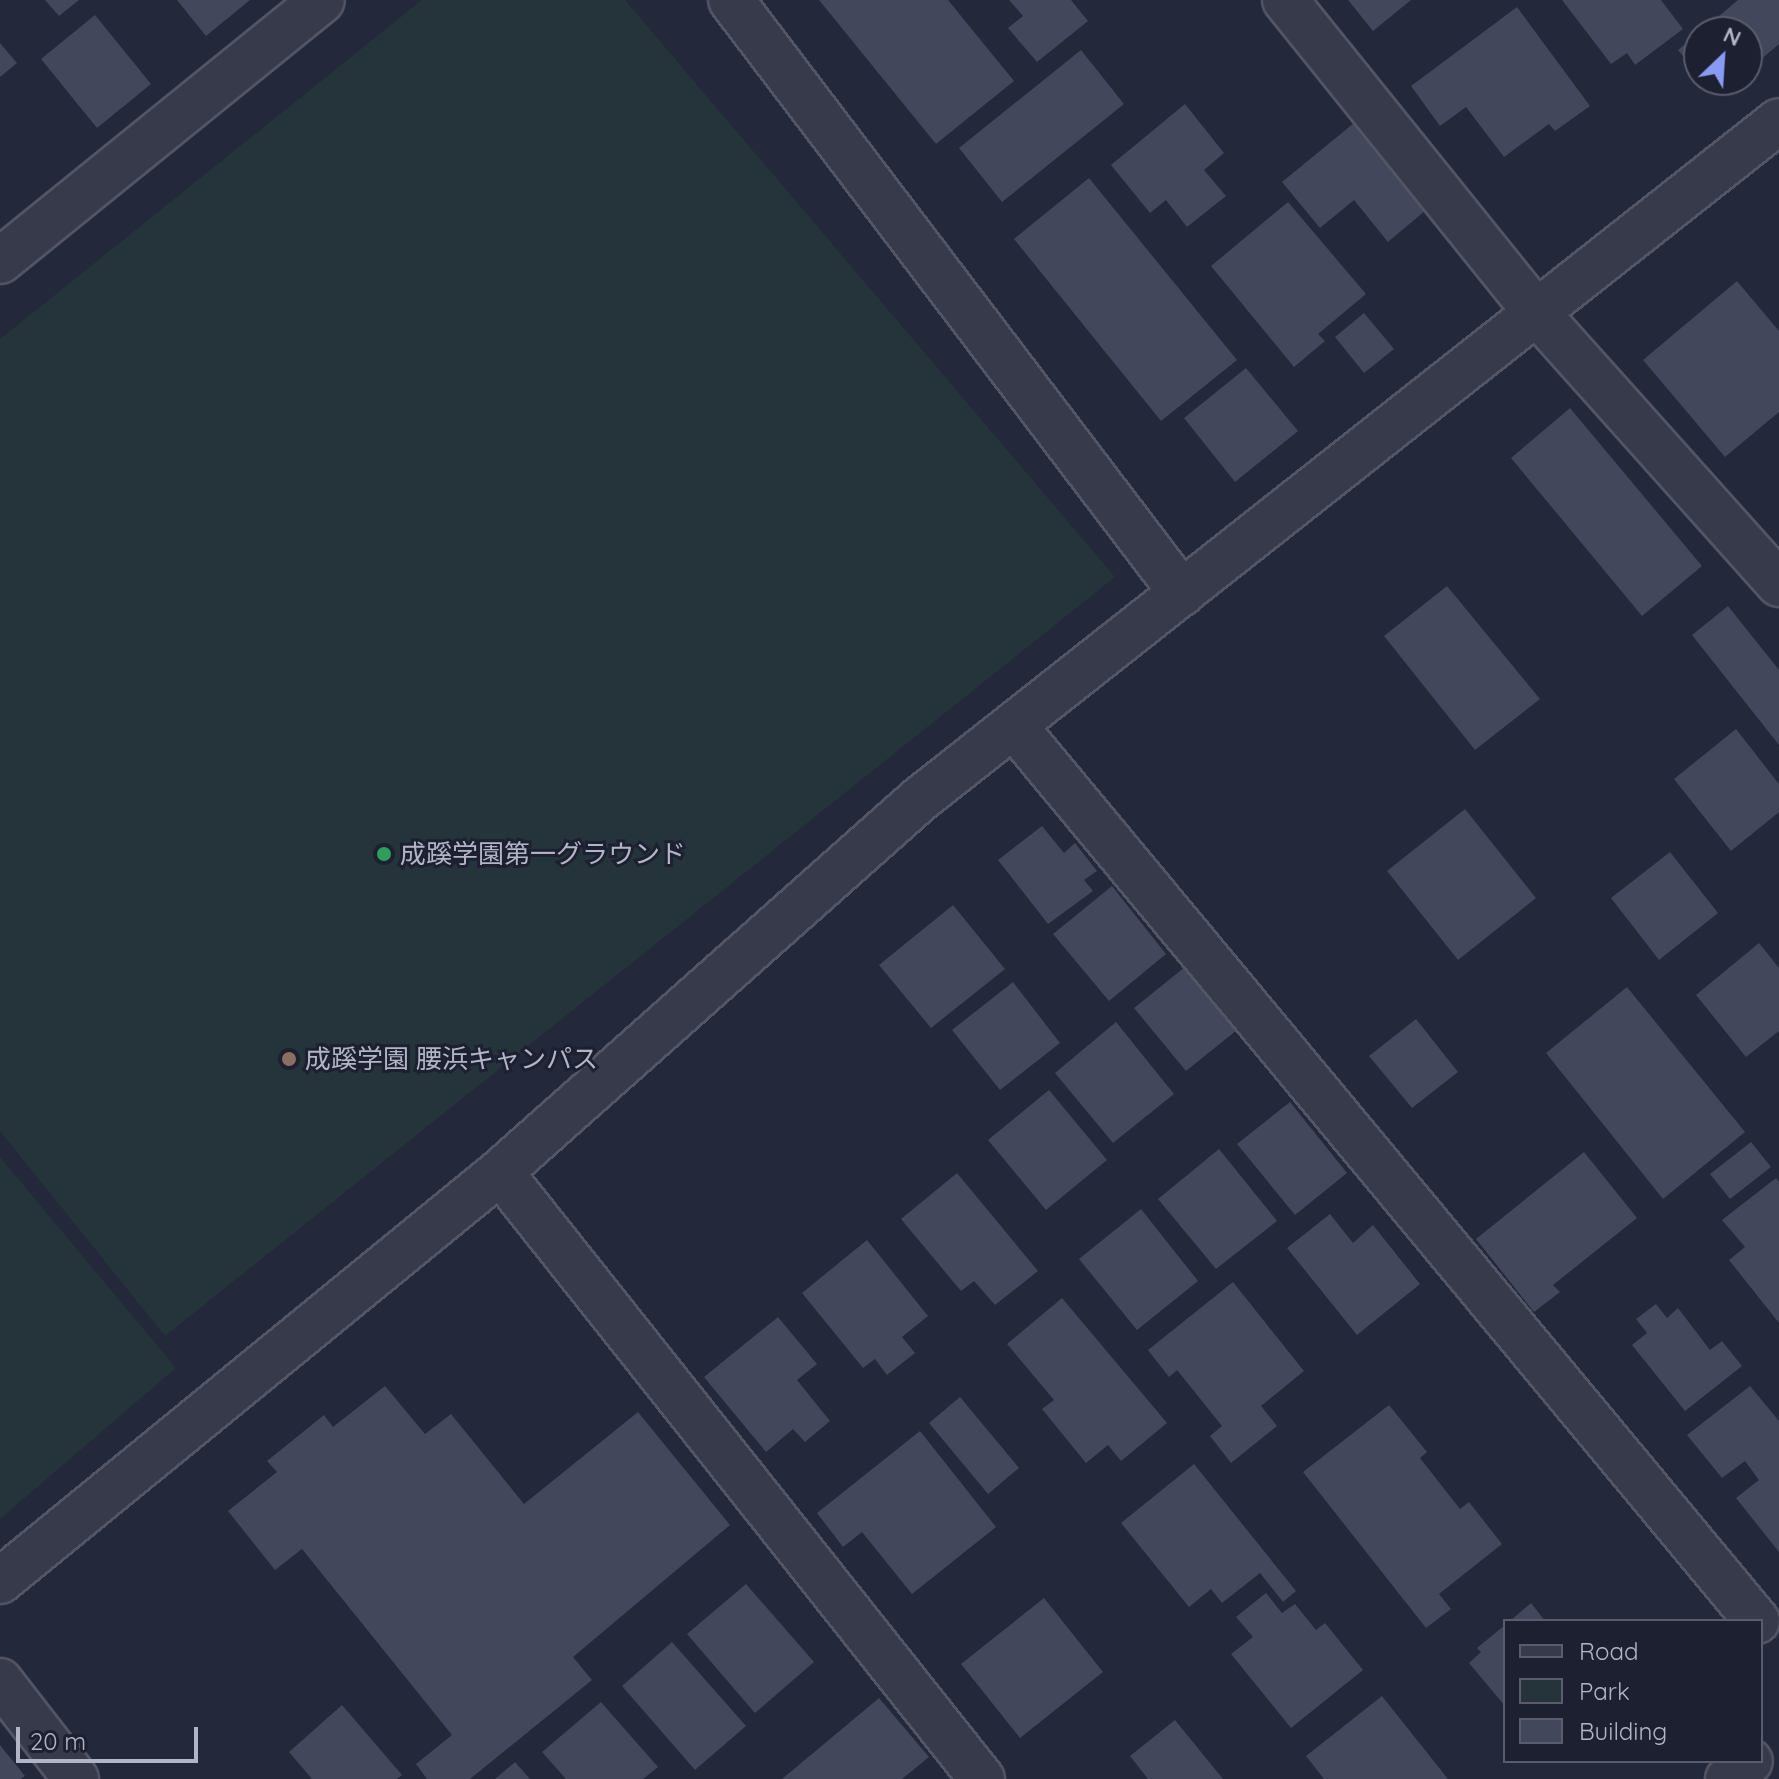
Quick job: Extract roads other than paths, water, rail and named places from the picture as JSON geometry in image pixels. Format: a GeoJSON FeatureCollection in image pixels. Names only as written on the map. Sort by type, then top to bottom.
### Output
{"type":"FeatureCollection","features":[{"type":"Feature","properties":{"kind":"street"},"geometry":{"type":"LineString","coordinates":[[0,261],[322,0]]}},
{"type":"Feature","properties":{"kind":"street"},"geometry":{"type":"LineString","coordinates":[[731,0],[1182,593]]}},
{"type":"Feature","properties":{"kind":"street"},"geometry":{"type":"LineString","coordinates":[[1285,0],[1536,312],[1779,584]]}},
{"type":"Feature","properties":{"kind":"street"},"geometry":{"type":"LineString","coordinates":[[0,1581],[500,1172],[920,799],[1779,121]]}},
{"type":"Feature","properties":{"kind":"street"},"geometry":{"type":"LineString","coordinates":[[1014,726],[1755,1619]]}},
{"type":"Feature","properties":{"kind":"street"},"geometry":{"type":"LineString","coordinates":[[500,1172],[982,1779]]}},
{"type":"Feature","properties":{"kind":"street"},"geometry":{"type":"LineString","coordinates":[[1763,1628],[1779,1648]]}},
{"type":"Feature","properties":{"kind":"street"},"geometry":{"type":"LineString","coordinates":[[0,1681],[76,1779]]}},
{"type":"Feature","properties":{"kind":"street"},"geometry":{"type":"LineString","coordinates":[[1763,1751],[1779,1738]]}},
{"type":"Feature","properties":{"kind":"street"},"geometry":{"type":"LineString","coordinates":[[1728,1779],[1748,1763]]}},
{"type":"Feature","properties":{"kind":"place","name":"成蹊学園第一グラウンド"},"geometry":{"type":"Point","coordinates":[384,854]}},
{"type":"Feature","properties":{"kind":"place","name":"成蹊学園 腰浜キャンパス"},"geometry":{"type":"Point","coordinates":[289,1059]}}]}
